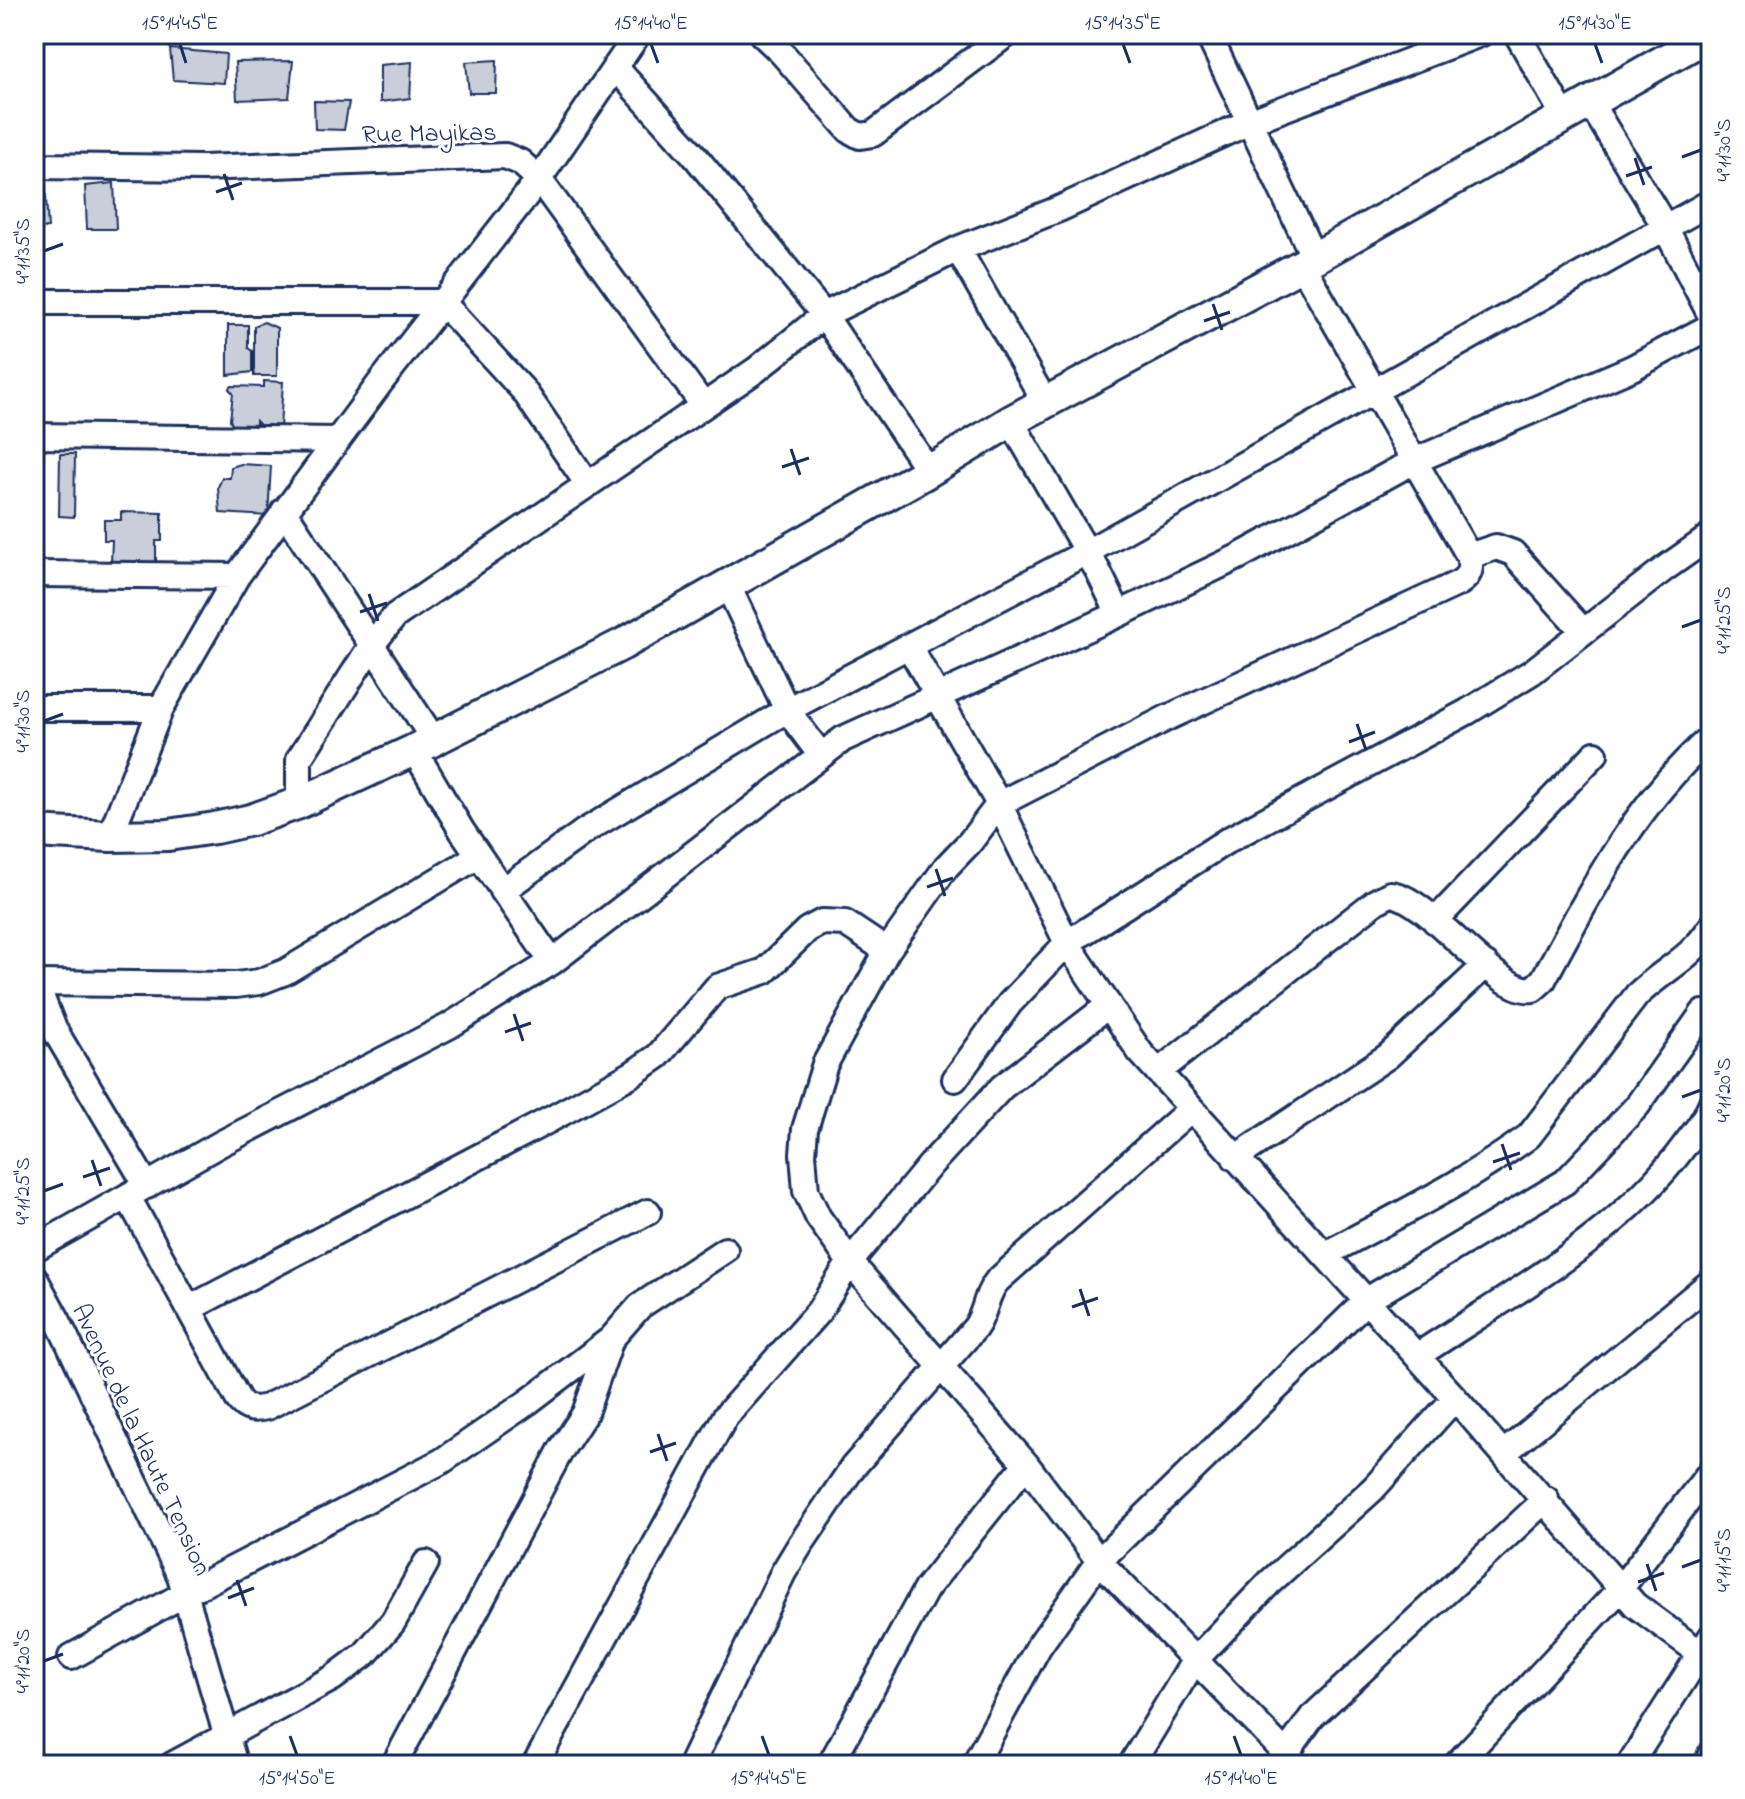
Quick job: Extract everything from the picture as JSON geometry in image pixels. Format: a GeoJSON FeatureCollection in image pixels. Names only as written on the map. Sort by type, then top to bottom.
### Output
{"type":"FeatureCollection","features":[{"type":"Feature","properties":{"kind":"main road"},"geometry":{"type":"LineString","coordinates":[[34,832],[168,835],[251,820],[299,803],[424,745],[623,644],[728,586],[1011,421],[1308,262],[1711,34]]}},
{"type":"Feature","properties":{"kind":"street"},"geometry":{"type":"LineString","coordinates":[[110,836],[161,708],[237,576],[442,302],[539,179],[638,34]]}},
{"type":"Feature","properties":{"kind":"street"},"geometry":{"type":"LineString","coordinates":[[762,34],[849,130],[860,136],[873,134],[1003,35]]}},
{"type":"Feature","properties":{"kind":"street"},"geometry":{"type":"LineString","coordinates":[[1208,34],[1308,262],[1472,566],[1459,583],[1167,718],[999,804],[946,867],[887,951],[825,1064],[805,1129],[803,1154],[806,1191],[818,1217],[850,1262],[1026,1464],[1099,1561],[1287,1761],[1312,1717],[1546,1499]]}},
{"type":"Feature","properties":{"kind":"street"},"geometry":{"type":"LineString","coordinates":[[299,803],[299,759],[371,646],[395,616],[756,370],[824,315],[958,249],[1059,209],[1249,122],[1480,34]]}},
{"type":"Feature","properties":{"kind":"street"},"geometry":{"type":"LineString","coordinates":[[1517,34],[1665,227],[1711,316]]}},
{"type":"Feature","properties":{"kind":"street"},"geometry":{"type":"LineString","coordinates":[[615,67],[694,155],[824,315],[929,471]]}},
{"type":"Feature","properties":{"kind":"street","name":"Rue Mayikas"},"geometry":{"type":"LineString","coordinates":[[34,166],[203,168],[505,156],[520,162],[539,179],[703,405]]}},
{"type":"Feature","properties":{"kind":"street"},"geometry":{"type":"LineString","coordinates":[[502,891],[585,831],[787,710],[1087,552],[1711,202]]}},
{"type":"Feature","properties":{"kind":"street"},"geometry":{"type":"LineString","coordinates":[[958,249],[1045,402]]}},
{"type":"Feature","properties":{"kind":"street"},"geometry":{"type":"LineString","coordinates":[[34,302],[442,302],[524,391],[587,483]]}},
{"type":"Feature","properties":{"kind":"street"},"geometry":{"type":"LineString","coordinates":[[34,1249],[220,1144],[449,1026],[552,962],[843,739],[1119,614],[1238,557],[1414,461],[1632,368],[1711,326]]}},
{"type":"Feature","properties":{"kind":"street"},"geometry":{"type":"LineString","coordinates":[[1011,421],[1119,614]]}},
{"type":"Feature","properties":{"kind":"street"},"geometry":{"type":"LineString","coordinates":[[34,436],[338,440]]}},
{"type":"Feature","properties":{"kind":"street"},"geometry":{"type":"LineString","coordinates":[[284,511],[371,646],[478,856],[552,962]]}},
{"type":"Feature","properties":{"kind":"street"},"geometry":{"type":"LineString","coordinates":[[955,1079],[1010,1003],[1067,943],[1228,840],[1467,712],[1532,672],[1711,536]]}},
{"type":"Feature","properties":{"kind":"street"},"geometry":{"type":"LineString","coordinates":[[1469,556],[1496,547],[1513,553],[1583,631]]}},
{"type":"Feature","properties":{"kind":"street"},"geometry":{"type":"LineString","coordinates":[[34,574],[237,576]]}},
{"type":"Feature","properties":{"kind":"street"},"geometry":{"type":"LineString","coordinates":[[728,586],[787,710],[820,754]]}},
{"type":"Feature","properties":{"kind":"street"},"geometry":{"type":"LineString","coordinates":[[909,646],[999,804],[1067,943],[1140,1052],[1546,1499],[1621,1588],[1650,1618],[1705,1645],[1629,1765]]}},
{"type":"Feature","properties":{"kind":"street"},"geometry":{"type":"LineString","coordinates":[[34,708],[161,708]]}},
{"type":"Feature","properties":{"kind":"street"},"geometry":{"type":"LineString","coordinates":[[1158,1072],[1383,896],[1397,895],[1435,921],[1519,989],[1533,989],[1606,863],[1665,782],[1711,737]]}},
{"type":"Feature","properties":{"kind":"street"},"geometry":{"type":"LineString","coordinates":[[1435,921],[1595,754]]}},
{"type":"Feature","properties":{"kind":"street"},"geometry":{"type":"LineString","coordinates":[[478,856],[285,972],[259,982],[211,986],[35,983],[54,1029],[138,1192],[190,1308],[243,1406],[257,1409],[267,1407],[648,1212]]}},
{"type":"Feature","properties":{"kind":"street"},"geometry":{"type":"LineString","coordinates":[[190,1308],[640,1070],[658,1056],[717,987],[765,971],[807,930],[822,922],[845,923],[887,951]]}},
{"type":"Feature","properties":{"kind":"street"},"geometry":{"type":"LineString","coordinates":[[1326,1254],[1509,1151],[1529,1136],[1637,995],[1683,961],[1699,946],[1711,927]]}},
{"type":"Feature","properties":{"kind":"street"},"geometry":{"type":"LineString","coordinates":[[1235,1158],[1388,1056],[1486,965]]}},
{"type":"Feature","properties":{"kind":"street"},"geometry":{"type":"LineString","coordinates":[[535,1765],[725,1417],[819,1311],[850,1262],[932,1163],[1002,1087],[1109,1005]]}},
{"type":"Feature","properties":{"kind":"street"},"geometry":{"type":"LineString","coordinates":[[974,1765],[1039,1646],[1099,1561],[1367,1300],[1565,1182],[1637,1106],[1703,1013]]}},
{"type":"Feature","properties":{"kind":"street"},"geometry":{"type":"LineString","coordinates":[[1417,1356],[1591,1240],[1662,1175],[1706,1117],[1711,1104]]}},
{"type":"Feature","properties":{"kind":"street"},"geometry":{"type":"LineString","coordinates":[[691,1765],[783,1573],[853,1467],[981,1320],[988,1293],[997,1281],[1191,1109]]}},
{"type":"Feature","properties":{"kind":"street"},"geometry":{"type":"LineString","coordinates":[[71,1657],[186,1593],[442,1461],[528,1402],[611,1339],[640,1306],[725,1250]]}},
{"type":"Feature","properties":{"kind":"street","name":"Avenue de la Haute Tension"},"geometry":{"type":"LineString","coordinates":[[34,1277],[161,1535],[186,1593],[235,1765]]}},
{"type":"Feature","properties":{"kind":"street"},"geometry":{"type":"LineString","coordinates":[[1504,1453],[1711,1282]]}},
{"type":"Feature","properties":{"kind":"street"},"geometry":{"type":"LineString","coordinates":[[394,1765],[561,1450],[585,1413],[611,1339]]}},
{"type":"Feature","properties":{"kind":"street"},"geometry":{"type":"LineString","coordinates":[[1131,1765],[1194,1661],[1270,1582],[1373,1489],[1455,1398]]}},
{"type":"Feature","properties":{"kind":"street"},"geometry":{"type":"LineString","coordinates":[[830,1765],[926,1589],[1026,1464]]}},
{"type":"Feature","properties":{"kind":"street"},"geometry":{"type":"LineString","coordinates":[[1456,1765],[1621,1588],[1711,1471]]}},
{"type":"Feature","properties":{"kind":"street"},"geometry":{"type":"LineString","coordinates":[[172,1765],[333,1678],[365,1654],[393,1622],[426,1563]]}},
{"type":"Feature","properties":{"kind":"street"},"geometry":{"type":"LineString","coordinates":[[1707,1765],[1711,1754]]}},
{"type":"Feature","properties":{"kind":"building"},"geometry":{"type":"Polygon","coordinates":[[[170,49],[226,54],[224,83],[173,80],[170,49]]]}},
{"type":"Feature","properties":{"kind":"building"},"geometry":{"type":"Polygon","coordinates":[[[497,60],[496,93],[469,93],[466,62],[497,60]]]}},
{"type":"Feature","properties":{"kind":"building"},"geometry":{"type":"Polygon","coordinates":[[[293,61],[289,98],[237,100],[235,62],[293,61]]]}},
{"type":"Feature","properties":{"kind":"building"},"geometry":{"type":"Polygon","coordinates":[[[412,62],[410,98],[380,102],[380,65],[412,62]]]}},
{"type":"Feature","properties":{"kind":"building"},"geometry":{"type":"Polygon","coordinates":[[[314,101],[349,102],[344,130],[315,129],[314,101]]]}},
{"type":"Feature","properties":{"kind":"building"},"geometry":{"type":"Polygon","coordinates":[[[34,181],[45,182],[48,228],[34,229],[34,181]]]}},
{"type":"Feature","properties":{"kind":"building"},"geometry":{"type":"Polygon","coordinates":[[[114,183],[116,229],[87,229],[85,186],[114,183]]]}},
{"type":"Feature","properties":{"kind":"building"},"geometry":{"type":"Polygon","coordinates":[[[264,322],[277,328],[277,376],[254,376],[254,326],[264,322]]]}},
{"type":"Feature","properties":{"kind":"building"},"geometry":{"type":"Polygon","coordinates":[[[228,325],[248,325],[252,372],[228,375],[228,325]]]}},
{"type":"Feature","properties":{"kind":"building"},"geometry":{"type":"Polygon","coordinates":[[[264,381],[283,382],[280,428],[262,427],[256,421],[256,434],[236,434],[230,420],[233,393],[229,389],[232,386],[264,387],[264,381]]]}},
{"type":"Feature","properties":{"kind":"building"},"geometry":{"type":"Polygon","coordinates":[[[60,454],[75,454],[74,517],[59,516],[60,454]]]}},
{"type":"Feature","properties":{"kind":"building"},"geometry":{"type":"Polygon","coordinates":[[[241,464],[271,466],[268,516],[220,513],[218,487],[222,478],[230,478],[231,467],[241,464]]]}},
{"type":"Feature","properties":{"kind":"building"},"geometry":{"type":"Polygon","coordinates":[[[121,512],[162,513],[162,541],[156,541],[156,564],[111,563],[112,540],[104,540],[104,520],[121,520],[121,512]]]}}]}
